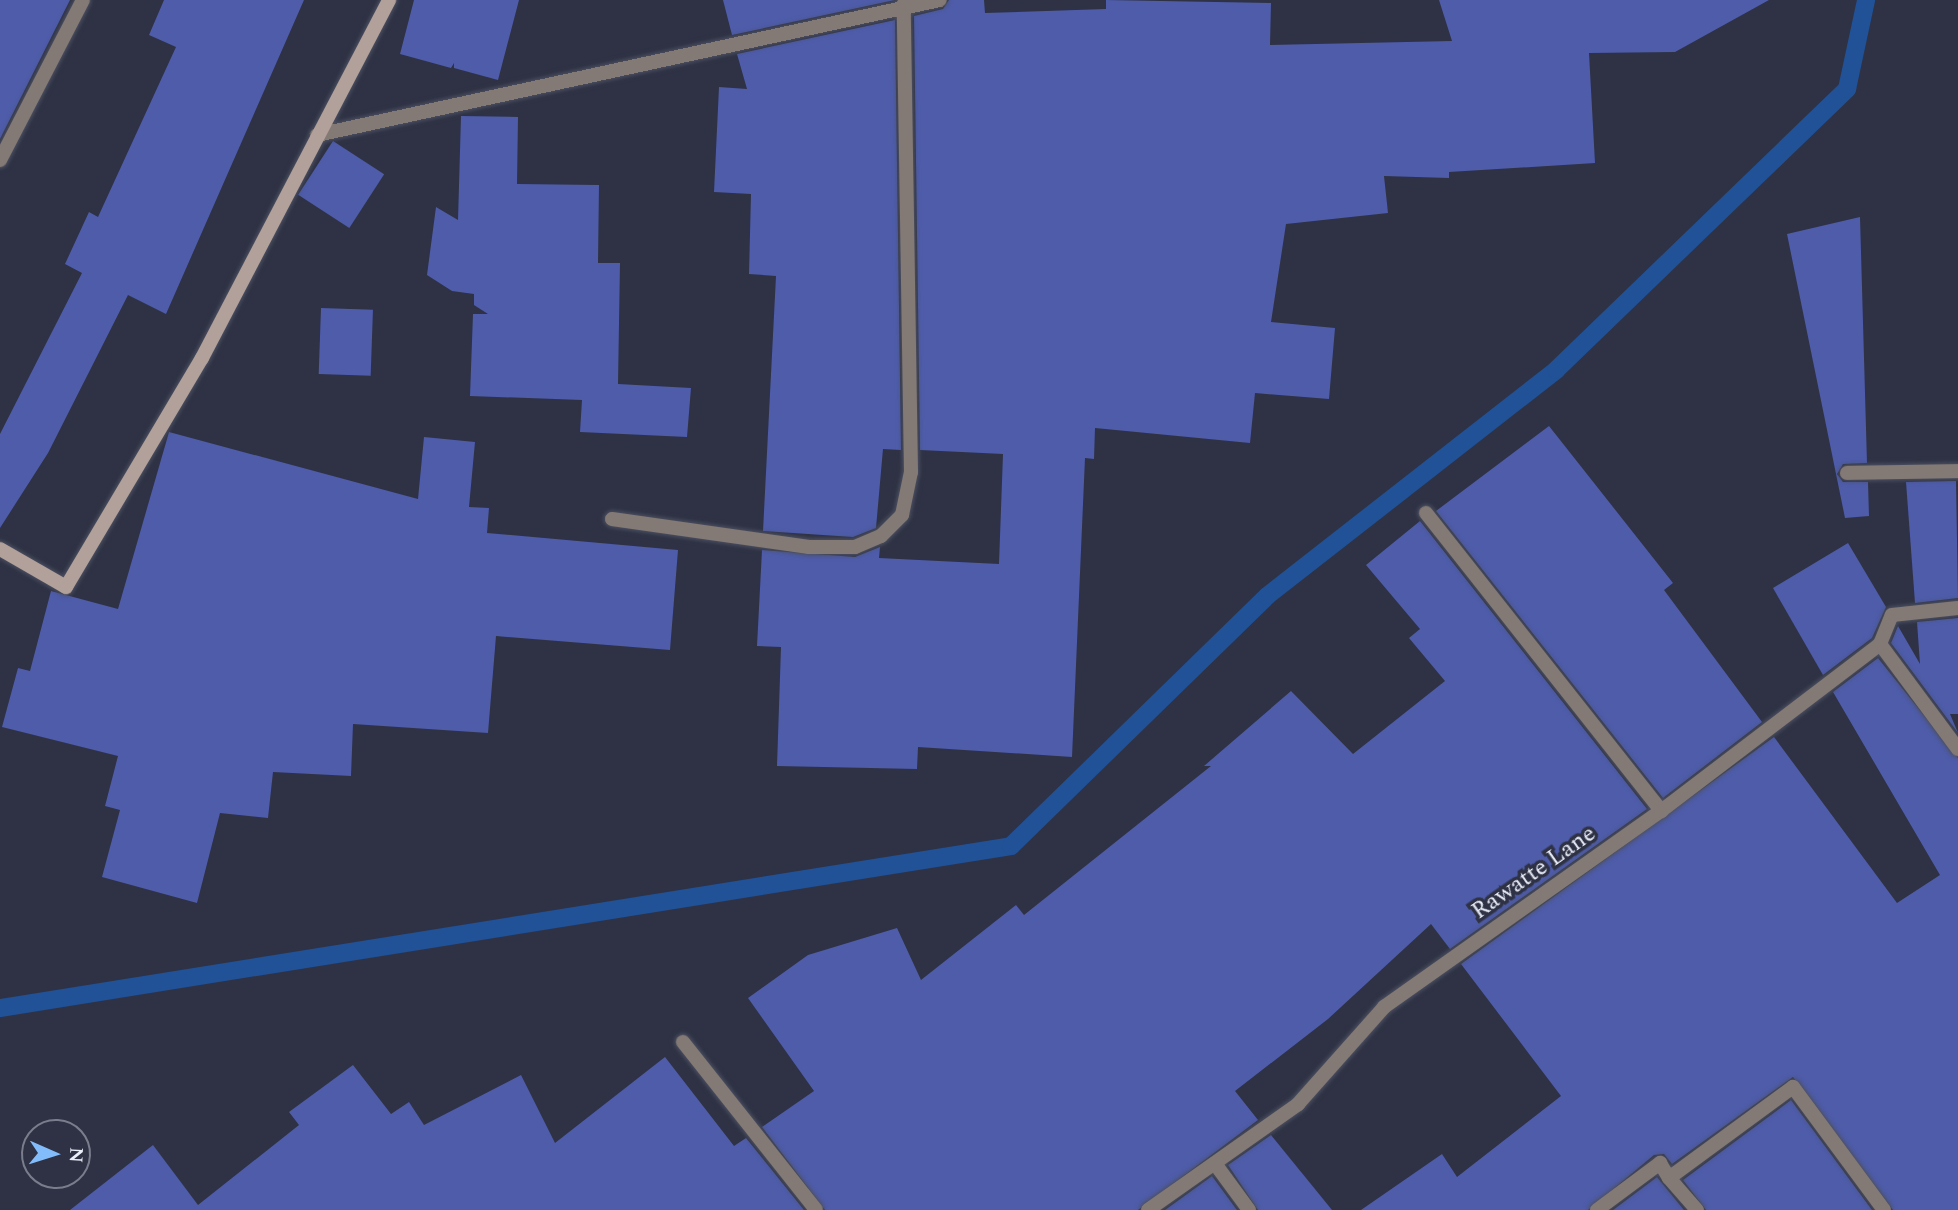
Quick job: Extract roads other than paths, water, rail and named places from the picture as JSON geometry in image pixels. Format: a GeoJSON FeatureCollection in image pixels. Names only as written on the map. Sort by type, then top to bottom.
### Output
{"type":"FeatureCollection","features":[{"type":"Feature","properties":{"kind":"street"},"geometry":{"type":"LineString","coordinates":[[0,160],[83,0]]}},
{"type":"Feature","properties":{"kind":"street"},"geometry":{"type":"LineString","coordinates":[[0,549],[66,587],[202,358],[389,0]]}},
{"type":"Feature","properties":{"kind":"street"},"geometry":{"type":"LineString","coordinates":[[317,135],[904,4],[940,0]]}},
{"type":"Feature","properties":{"kind":"street"},"geometry":{"type":"LineString","coordinates":[[612,519],[844,547],[881,536],[902,514],[911,472],[904,4]]}},
{"type":"Feature","properties":{"kind":"street"},"geometry":{"type":"LineString","coordinates":[[1847,473],[1958,471]]}},
{"type":"Feature","properties":{"kind":"street"},"geometry":{"type":"LineString","coordinates":[[1426,513],[1661,811]]}},
{"type":"Feature","properties":{"kind":"street","name":"Rawatte Lane"},"geometry":{"type":"LineString","coordinates":[[1148,1210],[1216,1165],[1298,1104],[1384,1007],[1661,811],[1880,644],[1892,615],[1958,608]]}},
{"type":"Feature","properties":{"kind":"street"},"geometry":{"type":"LineString","coordinates":[[1880,644],[1958,749]]}},
{"type":"Feature","properties":{"kind":"street"},"geometry":{"type":"LineString","coordinates":[[683,1042],[816,1210]]}},
{"type":"Feature","properties":{"kind":"street"},"geometry":{"type":"LineString","coordinates":[[1670,1178],[1793,1087],[1884,1210]]}},
{"type":"Feature","properties":{"kind":"street"},"geometry":{"type":"LineString","coordinates":[[1597,1210],[1660,1163],[1697,1210]]}},
{"type":"Feature","properties":{"kind":"street"},"geometry":{"type":"LineString","coordinates":[[1216,1165],[1249,1210]]}},
{"type":"Feature","properties":{"kind":"waterway"},"geometry":{"type":"LineString","coordinates":[[0,1008],[1011,846],[1267,596],[1556,370],[1847,89],[1866,0]]}}]}
